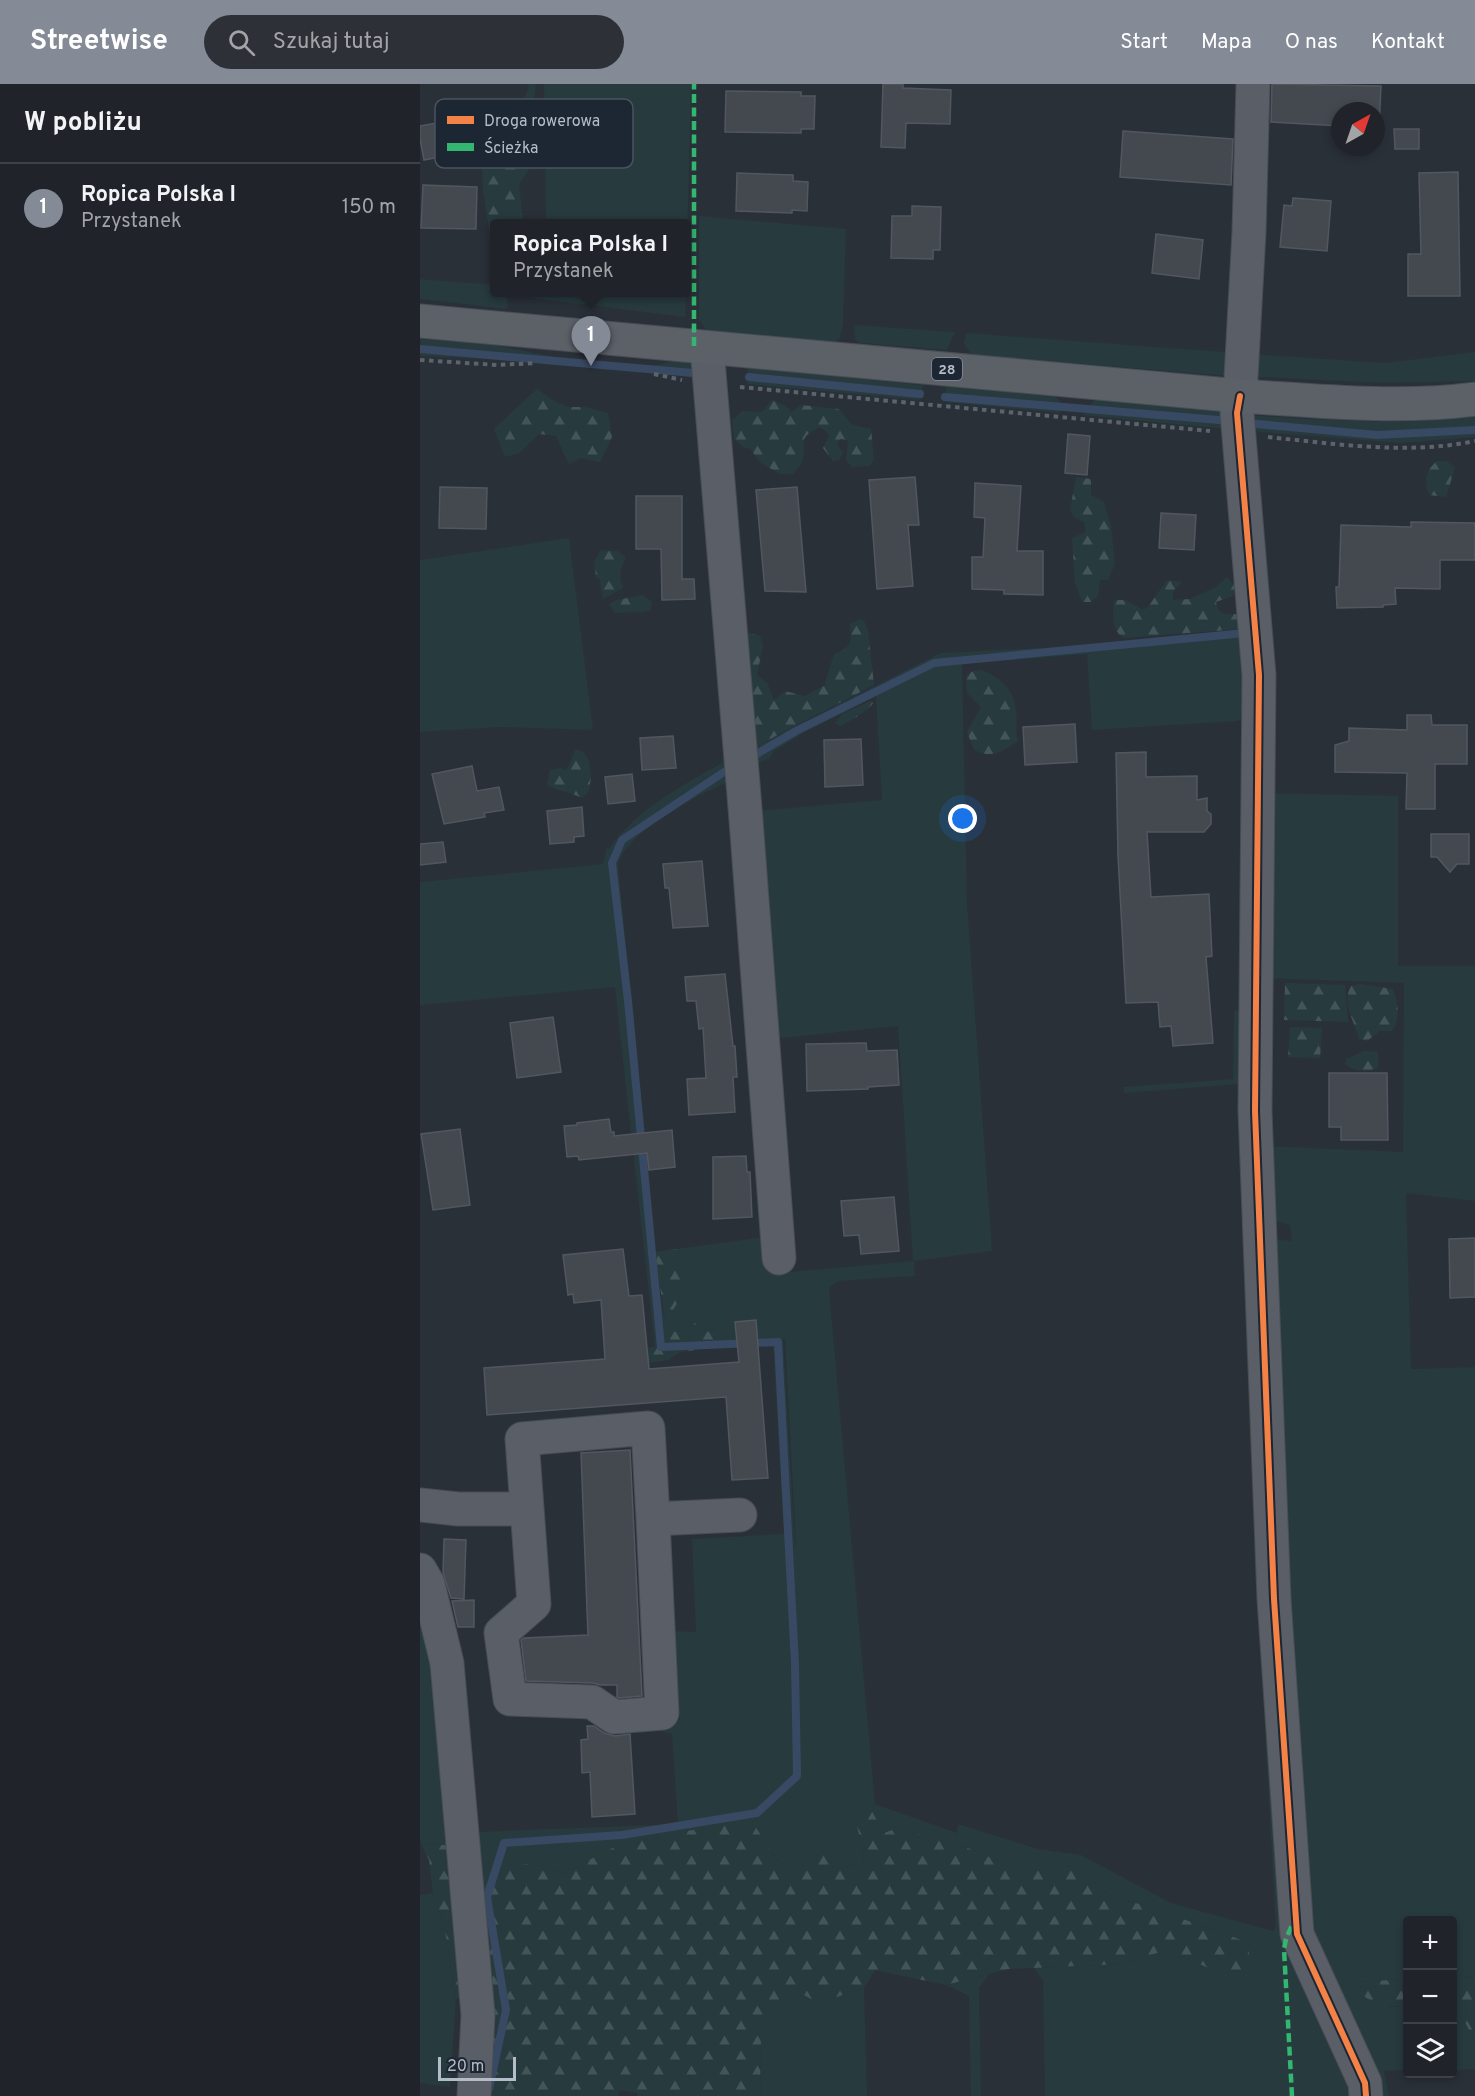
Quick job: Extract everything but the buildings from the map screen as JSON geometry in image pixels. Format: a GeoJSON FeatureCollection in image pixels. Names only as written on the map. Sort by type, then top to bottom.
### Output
{"type":"FeatureCollection","features":[{"type":"Feature","properties":{"kind":"main road","name":"28"},"geometry":{"type":"LineString","coordinates":[[420,321],[707,348],[1238,418],[1359,404],[1441,403],[1475,399]]}},
{"type":"Feature","properties":{"kind":"street"},"geometry":{"type":"LineString","coordinates":[[1253,84],[1250,232],[1238,418],[1259,675],[1255,1111],[1274,1599],[1296,1934],[1365,2083],[1366,2096]]}},
{"type":"Feature","properties":{"kind":"street"},"geometry":{"type":"LineString","coordinates":[[707,348],[779,1258]]}},
{"type":"Feature","properties":{"kind":"street"},"geometry":{"type":"LineString","coordinates":[[648,1428],[654,1519],[662,1713],[614,1717],[592,1702],[510,1699],[501,1633],[534,1604],[522,1439],[648,1428]]}},
{"type":"Feature","properties":{"kind":"street"},"geometry":{"type":"LineString","coordinates":[[420,1505],[458,1509],[527,1509]]}},
{"type":"Feature","properties":{"kind":"street"},"geometry":{"type":"LineString","coordinates":[[654,1519],[741,1515]]}},
{"type":"Feature","properties":{"kind":"street"},"geometry":{"type":"LineString","coordinates":[[420,1570],[428,1584],[447,1663],[478,2015],[474,2096]]}},
{"type":"Feature","properties":{"kind":"path"},"geometry":{"type":"LineString","coordinates":[[420,360],[497,365],[542,363]]}},
{"type":"Feature","properties":{"kind":"path"},"geometry":{"type":"LineString","coordinates":[[647,373],[692,383],[1238,418],[1342,444],[1408,447],[1475,441]]}},
{"type":"Feature","properties":{"kind":"green space"},"geometry":{"type":"Polygon","coordinates":[[[528,84],[536,84],[534,99],[523,99],[529,88],[528,84]]]}},
{"type":"Feature","properties":{"kind":"green space"},"geometry":{"type":"Polygon","coordinates":[[[544,84],[691,84],[688,219],[546,219],[545,168],[633,168],[633,99],[544,99],[544,84]]]}},
{"type":"Feature","properties":{"kind":"green space"},"geometry":{"type":"Polygon","coordinates":[[[482,168],[530,168],[519,184],[523,219],[490,219],[490,236],[482,168]]]}},
{"type":"Feature","properties":{"kind":"green space"},"geometry":{"type":"Polygon","coordinates":[[[699,216],[846,229],[843,324],[840,337],[835,342],[706,330],[699,319],[699,216]]]}},
{"type":"Feature","properties":{"kind":"green space"},"geometry":{"type":"Polygon","coordinates":[[[420,279],[490,285],[490,297],[507,297],[508,306],[506,309],[420,299],[420,279]]]}},
{"type":"Feature","properties":{"kind":"green space"},"geometry":{"type":"Polygon","coordinates":[[[686,297],[685,317],[533,298],[686,297]]]}},
{"type":"Feature","properties":{"kind":"green space"},"geometry":{"type":"Polygon","coordinates":[[[854,325],[955,332],[947,350],[860,343],[855,339],[854,325]]]}},
{"type":"Feature","properties":{"kind":"green space"},"geometry":{"type":"Polygon","coordinates":[[[966,333],[1238,353],[1230,376],[972,355],[964,344],[966,333]]]}},
{"type":"Feature","properties":{"kind":"green space"},"geometry":{"type":"Polygon","coordinates":[[[421,339],[484,343],[559,358],[559,360],[420,356],[421,339]]]}},
{"type":"Feature","properties":{"kind":"green space"},"geometry":{"type":"Polygon","coordinates":[[[1475,352],[1475,381],[1383,383],[1260,377],[1253,372],[1252,354],[1384,363],[1475,352]]]}},
{"type":"Feature","properties":{"kind":"green space"},"geometry":{"type":"Polygon","coordinates":[[[690,361],[698,368],[700,379],[651,371],[651,366],[668,362],[690,361]]]}},
{"type":"Feature","properties":{"kind":"green space"},"geometry":{"type":"Polygon","coordinates":[[[748,368],[923,385],[920,400],[747,384],[748,368]]]}},
{"type":"Feature","properties":{"kind":"green space"},"geometry":{"type":"Polygon","coordinates":[[[946,386],[1055,395],[1060,401],[1060,413],[945,402],[946,386]]]}},
{"type":"Feature","properties":{"kind":"green space"},"geometry":{"type":"Polygon","coordinates":[[[537,389],[554,401],[568,407],[585,407],[608,413],[612,437],[600,462],[580,458],[569,464],[556,436],[539,434],[519,453],[505,457],[494,429],[537,389]]]}},
{"type":"Feature","properties":{"kind":"green space"},"geometry":{"type":"Polygon","coordinates":[[[1096,398],[1223,411],[1226,429],[1083,415],[1096,398]]]}},
{"type":"Feature","properties":{"kind":"green space"},"geometry":{"type":"Polygon","coordinates":[[[772,400],[786,406],[791,412],[801,405],[839,409],[852,425],[871,429],[874,459],[869,466],[852,467],[846,460],[848,441],[841,439],[837,444],[843,453],[839,460],[833,461],[823,448],[829,437],[827,432],[820,427],[804,439],[802,462],[793,474],[780,474],[761,463],[750,449],[743,447],[734,439],[732,421],[742,411],[762,412],[772,400]]]}},
{"type":"Feature","properties":{"kind":"green space"},"geometry":{"type":"Polygon","coordinates":[[[1250,415],[1363,421],[1419,421],[1475,417],[1475,437],[1401,443],[1249,431],[1250,415]]]}},
{"type":"Feature","properties":{"kind":"green space"},"geometry":{"type":"Polygon","coordinates":[[[1437,461],[1446,461],[1455,467],[1445,497],[1429,495],[1427,490],[1428,472],[1437,461]]]}},
{"type":"Feature","properties":{"kind":"green space"},"geometry":{"type":"Polygon","coordinates":[[[1076,477],[1091,479],[1091,495],[1104,502],[1111,526],[1115,564],[1108,580],[1100,580],[1098,596],[1091,602],[1082,602],[1075,583],[1072,538],[1086,532],[1084,522],[1074,517],[1070,510],[1076,477]]]}},
{"type":"Feature","properties":{"kind":"green space"},"geometry":{"type":"Polygon","coordinates":[[[569,538],[593,730],[500,727],[420,732],[420,560],[569,538]]]}},
{"type":"Feature","properties":{"kind":"green space"},"geometry":{"type":"Polygon","coordinates":[[[601,550],[618,551],[626,558],[620,573],[623,588],[603,599],[594,562],[601,550]]]}},
{"type":"Feature","properties":{"kind":"green space"},"geometry":{"type":"Polygon","coordinates":[[[1227,577],[1235,586],[1233,596],[1216,602],[1218,610],[1225,614],[1236,614],[1242,623],[1240,629],[1123,638],[1116,630],[1114,600],[1126,600],[1143,610],[1148,607],[1167,580],[1182,582],[1173,592],[1173,600],[1190,599],[1216,587],[1227,577]]]}},
{"type":"Feature","properties":{"kind":"green space"},"geometry":{"type":"Polygon","coordinates":[[[643,595],[652,602],[650,611],[615,613],[609,604],[617,600],[643,595]]]}},
{"type":"Feature","properties":{"kind":"green space"},"geometry":{"type":"Polygon","coordinates":[[[860,619],[864,621],[868,630],[874,685],[749,750],[746,632],[760,636],[763,645],[757,675],[767,683],[774,700],[785,691],[804,696],[824,686],[834,654],[845,649],[850,643],[850,624],[860,619]]]}},
{"type":"Feature","properties":{"kind":"green space"},"geometry":{"type":"Polygon","coordinates":[[[1249,631],[1248,711],[1238,721],[1092,730],[1087,654],[962,664],[967,903],[992,1251],[914,1261],[915,1276],[838,1281],[829,1290],[875,1804],[957,1833],[958,1824],[1038,1849],[1081,1855],[1171,1903],[1273,1931],[1276,1927],[1250,1400],[1241,1084],[1124,1093],[1124,1087],[1233,1079],[1234,1010],[1249,1013],[1275,1813],[1352,2096],[1045,2096],[1043,1981],[1034,1968],[1124,1964],[1157,1953],[1184,1957],[1221,1974],[1250,1943],[1144,1905],[1113,1898],[1073,1866],[1035,1870],[999,1861],[963,1846],[923,1836],[900,1827],[884,1834],[853,1810],[864,1864],[859,1869],[822,1852],[797,1870],[777,1861],[770,1849],[592,1859],[564,1873],[526,1864],[483,1892],[478,1832],[678,1824],[672,1734],[630,1723],[680,1720],[670,1631],[696,1632],[692,1539],[784,1534],[773,1345],[719,1347],[727,1340],[715,1328],[702,1334],[696,1323],[669,1336],[655,1347],[615,987],[420,1005],[420,882],[603,864],[607,847],[609,849],[621,833],[650,807],[735,755],[738,777],[706,792],[653,824],[638,836],[618,864],[654,1252],[664,1317],[677,1304],[682,1287],[682,1268],[677,1249],[786,1234],[790,1272],[913,1261],[898,1026],[771,1039],[755,811],[882,800],[876,696],[807,731],[774,751],[770,758],[752,766],[749,750],[940,653],[1099,645],[1249,631]],[[783,1339],[796,1546],[785,1339],[783,1339]]]}},
{"type":"Feature","properties":{"kind":"green space"},"geometry":{"type":"Polygon","coordinates":[[[981,670],[994,676],[1005,685],[1015,704],[1018,741],[992,754],[974,750],[967,732],[981,707],[967,693],[966,676],[973,671],[981,670]]]}},
{"type":"Feature","properties":{"kind":"green space"},"geometry":{"type":"Polygon","coordinates":[[[871,701],[873,703],[871,706],[863,713],[840,726],[835,723],[843,713],[871,701]]]}},
{"type":"Feature","properties":{"kind":"green space"},"geometry":{"type":"Polygon","coordinates":[[[576,749],[584,752],[589,762],[591,777],[589,791],[582,798],[547,785],[550,770],[561,768],[566,770],[576,749]]]}},
{"type":"Feature","properties":{"kind":"green space"},"geometry":{"type":"Polygon","coordinates":[[[1263,793],[1398,796],[1398,966],[1475,966],[1475,1201],[1406,1193],[1411,1369],[1475,1367],[1475,1976],[1457,1978],[1457,1916],[1403,1916],[1403,1979],[1356,1982],[1391,2007],[1403,2006],[1403,2070],[1384,2071],[1389,2096],[1377,2096],[1307,1936],[1270,1239],[1292,1241],[1290,1225],[1265,1218],[1263,1146],[1403,1152],[1404,983],[1263,978],[1263,793]]]}},
{"type":"Feature","properties":{"kind":"green space"},"geometry":{"type":"Polygon","coordinates":[[[1285,983],[1345,985],[1348,1022],[1284,1020],[1285,983]]]}},
{"type":"Feature","properties":{"kind":"green space"},"geometry":{"type":"Polygon","coordinates":[[[1360,984],[1393,989],[1397,1005],[1398,1016],[1392,1031],[1380,1031],[1367,1041],[1359,1039],[1347,999],[1351,986],[1360,984]]]}},
{"type":"Feature","properties":{"kind":"green space"},"geometry":{"type":"Polygon","coordinates":[[[1290,1027],[1322,1028],[1320,1058],[1288,1057],[1290,1027]]]}},
{"type":"Feature","properties":{"kind":"green space"},"geometry":{"type":"Polygon","coordinates":[[[1364,1051],[1378,1052],[1378,1068],[1361,1070],[1353,1069],[1345,1064],[1346,1059],[1364,1051]]]}},
{"type":"Feature","properties":{"kind":"green space"},"geometry":{"type":"Polygon","coordinates":[[[677,1249],[682,1267],[683,1286],[677,1304],[665,1317],[654,1252],[677,1249]]]}},
{"type":"Feature","properties":{"kind":"green space"},"geometry":{"type":"Polygon","coordinates":[[[696,1323],[702,1334],[716,1328],[724,1330],[727,1340],[719,1347],[680,1352],[668,1360],[637,1365],[622,1350],[655,1347],[669,1333],[696,1323]]]}},
{"type":"Feature","properties":{"kind":"green space"},"geometry":{"type":"Polygon","coordinates":[[[420,1606],[428,1606],[454,1846],[421,1843],[420,1840],[420,1606]]]}},
{"type":"Feature","properties":{"kind":"green space"},"geometry":{"type":"Polygon","coordinates":[[[869,1806],[884,1833],[900,1827],[923,1836],[963,1846],[999,1861],[1035,1870],[1073,1866],[1113,1898],[1144,1905],[1250,1943],[1247,1975],[1221,1974],[1184,1957],[1157,1953],[1124,1964],[1008,1969],[946,1985],[875,1970],[864,1988],[819,2003],[794,1990],[761,2035],[760,2096],[638,2096],[637,2093],[620,2090],[618,2096],[476,2096],[483,1892],[503,1869],[526,1864],[564,1873],[628,1840],[752,1821],[777,1861],[797,1870],[822,1852],[859,1869],[864,1864],[853,1810],[869,1806]]]}},
{"type":"Feature","properties":{"kind":"green space"},"geometry":{"type":"Polygon","coordinates":[[[421,1843],[454,1846],[466,1998],[456,1999],[444,1925],[433,1893],[429,1860],[421,1843]]]}},
{"type":"Feature","properties":{"kind":"green space"},"geometry":{"type":"Polygon","coordinates":[[[433,1893],[444,1925],[456,1999],[450,2087],[420,2083],[420,1895],[433,1893]]]}},
{"type":"Feature","properties":{"kind":"green space"},"geometry":{"type":"Polygon","coordinates":[[[989,1974],[979,1988],[981,2096],[971,2096],[969,1996],[946,1985],[989,1974]]]}},
{"type":"Feature","properties":{"kind":"green space"},"geometry":{"type":"Polygon","coordinates":[[[1475,1976],[1475,2043],[1465,2022],[1467,2003],[1457,2003],[1457,1978],[1475,1976]]]}},
{"type":"Feature","properties":{"kind":"green space"},"geometry":{"type":"Polygon","coordinates":[[[1403,1979],[1403,2006],[1384,2005],[1370,2000],[1359,1990],[1356,1982],[1403,1979]]]}},
{"type":"Feature","properties":{"kind":"green space"},"geometry":{"type":"Polygon","coordinates":[[[864,1988],[867,2096],[760,2096],[761,2035],[794,1989],[819,2003],[864,1988]]]}},
{"type":"Feature","properties":{"kind":"green space"},"geometry":{"type":"Polygon","coordinates":[[[1457,2003],[1467,2003],[1465,2022],[1475,2043],[1475,2069],[1457,2070],[1457,2003]]]}},
{"type":"Feature","properties":{"kind":"waterway"},"geometry":{"type":"LineString","coordinates":[[420,349],[693,373]]}},
{"type":"Feature","properties":{"kind":"waterway"},"geometry":{"type":"LineString","coordinates":[[749,377],[920,394]]}},
{"type":"Feature","properties":{"kind":"waterway"},"geometry":{"type":"LineString","coordinates":[[945,397],[1231,421]]}},
{"type":"Feature","properties":{"kind":"waterway"},"geometry":{"type":"LineString","coordinates":[[1246,423],[1377,435],[1474,430]]}},
{"type":"Feature","properties":{"kind":"waterway"},"geometry":{"type":"LineString","coordinates":[[750,758],[796,731],[934,663],[1245,633]]}},
{"type":"Feature","properties":{"kind":"waterway"},"geometry":{"type":"LineString","coordinates":[[489,2089],[506,2010],[487,1897],[504,1843],[622,1835],[757,1813],[797,1776],[795,1664],[778,1342],[661,1347],[628,1001],[612,863],[622,840],[724,772]]}},
{"type":"Feature","properties":{"kind":"marked path"},"geometry":{"type":"LineString","coordinates":[[694,84],[694,346]]}},
{"type":"Feature","properties":{"kind":"marked path"},"geometry":{"type":"LineString","coordinates":[[1292,2096],[1284,1949],[1294,1920]]}},
{"type":"Feature","properties":{"kind":"cycle path"},"geometry":{"type":"LineString","coordinates":[[1240,396],[1237,413],[1259,675],[1255,1111],[1274,1599],[1297,1934],[1365,2083],[1366,2096]]}},
{"type":"Feature","properties":{"kind":"place","name":"Ropica Polska I"},"geometry":{"type":"Point","coordinates":[591,366]}}]}
